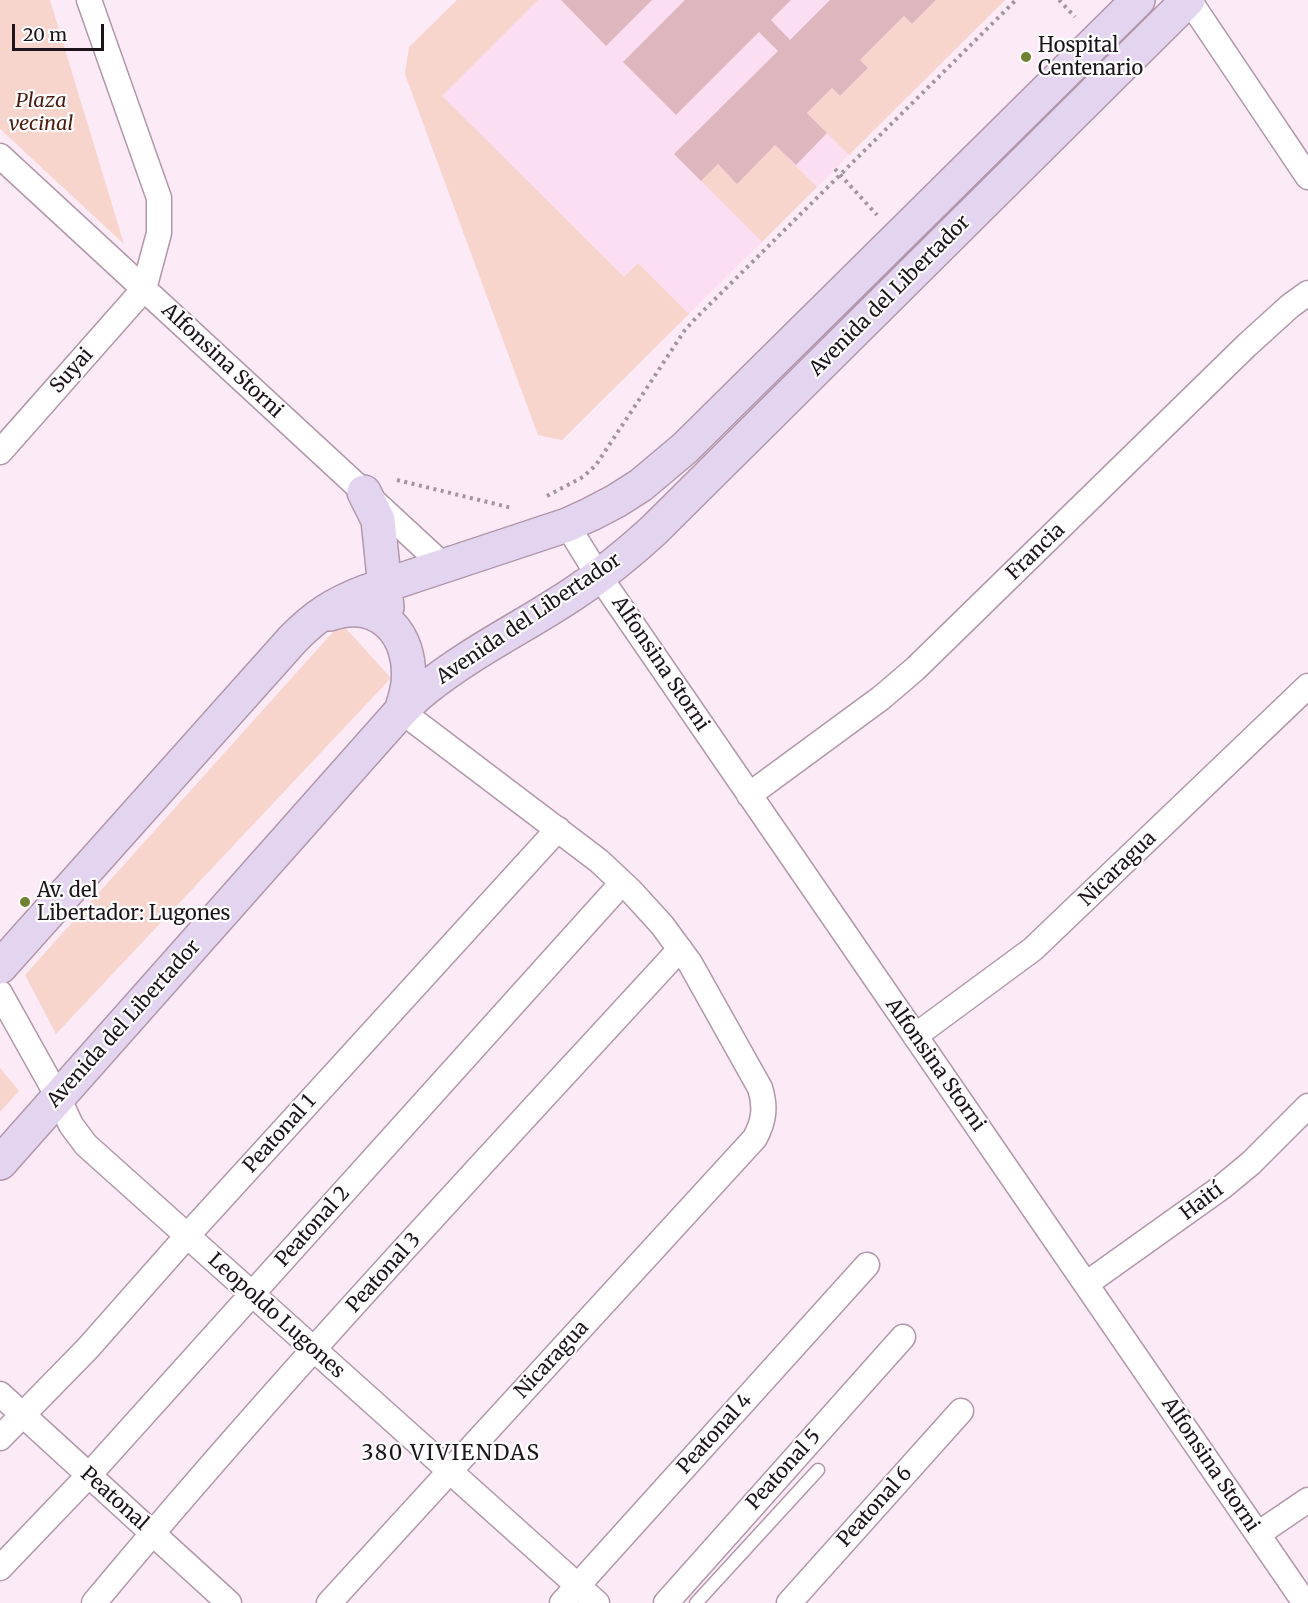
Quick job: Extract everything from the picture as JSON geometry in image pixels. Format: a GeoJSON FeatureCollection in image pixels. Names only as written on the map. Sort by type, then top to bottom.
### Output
{"type":"FeatureCollection","features":[{"type":"Feature","properties":{"kind":"main road","name":"Avenida del Libertador"},"geometry":{"type":"LineString","coordinates":[[0,967],[309,623],[345,600],[567,525],[616,501],[641,485],[685,448],[1138,0]]}},
{"type":"Feature","properties":{"kind":"main road","name":"Avenida del Libertador"},"geometry":{"type":"LineString","coordinates":[[0,1163],[401,711],[451,670],[599,576],[653,531],[1189,0]]}},
{"type":"Feature","properties":{"kind":"main road"},"geometry":{"type":"LineString","coordinates":[[364,492],[378,520],[387,607],[395,629],[403,642],[407,657],[408,685],[401,711]]}},
{"type":"Feature","properties":{"kind":"main road"},"geometry":{"type":"LineString","coordinates":[[309,623],[350,609],[374,613],[395,629]]}},
{"type":"Feature","properties":{"kind":"street"},"geometry":{"type":"LineString","coordinates":[[89,0],[159,198],[159,233],[144,289]]}},
{"type":"Feature","properties":{"kind":"street"},"geometry":{"type":"LineString","coordinates":[[1189,0],[1308,177]]}},
{"type":"Feature","properties":{"kind":"street","name":"Alfonsina Storni"},"geometry":{"type":"LineString","coordinates":[[0,156],[444,566]]}},
{"type":"Feature","properties":{"kind":"street","name":"Suyai"},"geometry":{"type":"LineString","coordinates":[[0,452],[144,289]]}},
{"type":"Feature","properties":{"kind":"street","name":"Francia"},"geometry":{"type":"LineString","coordinates":[[749,795],[881,698],[915,669],[1247,345],[1308,293]]}},
{"type":"Feature","properties":{"kind":"street","name":"Alfonsina Storni"},"geometry":{"type":"LineString","coordinates":[[567,525],[599,576],[1305,1603]]}},
{"type":"Feature","properties":{"kind":"street","name":"Nicaragua"},"geometry":{"type":"LineString","coordinates":[[915,1036],[1033,949],[1308,686]]}},
{"type":"Feature","properties":{"kind":"street"},"geometry":{"type":"LineString","coordinates":[[401,711],[599,861],[662,925],[680,949]]}},
{"type":"Feature","properties":{"kind":"street","name":"Peatonal 1"},"geometry":{"type":"LineString","coordinates":[[0,1438],[88,1348],[558,829]]}},
{"type":"Feature","properties":{"kind":"street","name":"Peatonal 2"},"geometry":{"type":"LineString","coordinates":[[0,1568],[89,1476],[622,883]]}},
{"type":"Feature","properties":{"kind":"street","name":"Nicaragua"},"geometry":{"type":"LineString","coordinates":[[329,1603],[755,1138],[762,1126],[764,1099],[760,1088],[680,949]]}},
{"type":"Feature","properties":{"kind":"street","name":"Peatonal 3"},"geometry":{"type":"LineString","coordinates":[[94,1603],[152,1533],[314,1349],[680,949]]}},
{"type":"Feature","properties":{"kind":"street","name":"Leopoldo Lugones"},"geometry":{"type":"LineString","coordinates":[[0,993],[58,1097],[71,1125],[86,1145],[450,1472],[570,1594],[597,1603]]}},
{"type":"Feature","properties":{"kind":"street","name":"Haití"},"geometry":{"type":"LineString","coordinates":[[1086,1284],[1222,1188],[1251,1163],[1308,1106]]}},
{"type":"Feature","properties":{"kind":"street","name":"Peatonal 4"},"geometry":{"type":"LineString","coordinates":[[570,1594],[867,1264]]}},
{"type":"Feature","properties":{"kind":"street","name":"Peatonal 5"},"geometry":{"type":"LineString","coordinates":[[666,1603],[903,1337]]}},
{"type":"Feature","properties":{"kind":"street","name":"Peatonal"},"geometry":{"type":"LineString","coordinates":[[0,1394],[229,1603]]}},
{"type":"Feature","properties":{"kind":"street","name":"Peatonal 6"},"geometry":{"type":"LineString","coordinates":[[789,1603],[961,1411]]}},
{"type":"Feature","properties":{"kind":"street"},"geometry":{"type":"LineString","coordinates":[[1258,1534],[1308,1500]]}},
{"type":"Feature","properties":{"kind":"lane"},"geometry":{"type":"LineString","coordinates":[[696,1603],[818,1470]]}},
{"type":"Feature","properties":{"kind":"path"},"geometry":{"type":"LineString","coordinates":[[546,496],[583,477],[596,465],[685,330],[1016,0]]}},
{"type":"Feature","properties":{"kind":"path"},"geometry":{"type":"LineString","coordinates":[[1059,0],[1076,18]]}},
{"type":"Feature","properties":{"kind":"path"},"geometry":{"type":"LineString","coordinates":[[835,169],[878,216]]}},
{"type":"Feature","properties":{"kind":"path"},"geometry":{"type":"LineString","coordinates":[[397,480],[518,508]]}},
{"type":"Feature","properties":{"kind":"shaded area"},"geometry":{"type":"Polygon","coordinates":[[[457,0],[1005,0],[562,440],[538,435],[405,74],[409,47],[457,0]]]}},
{"type":"Feature","properties":{"kind":"green space","name":"Plaza vecinal"},"geometry":{"type":"Polygon","coordinates":[[[0,0],[50,0],[124,244],[0,129],[0,0]]]}},
{"type":"Feature","properties":{"kind":"green space"},"geometry":{"type":"Polygon","coordinates":[[[457,0],[538,0],[442,96],[624,277],[638,263],[689,314],[562,440],[538,435],[405,74],[409,47],[457,0]]]}},
{"type":"Feature","properties":{"kind":"green space"},"geometry":{"type":"Polygon","coordinates":[[[936,0],[1005,0],[849,155],[807,113],[832,88],[840,96],[868,68],[860,60],[904,16],[912,24],[936,0]]]}},
{"type":"Feature","properties":{"kind":"green space"},"geometry":{"type":"Polygon","coordinates":[[[775,145],[817,187],[762,242],[701,181],[718,164],[737,183],[775,145]]]}},
{"type":"Feature","properties":{"kind":"green space"},"geometry":{"type":"Polygon","coordinates":[[[341,623],[391,678],[56,1034],[25,975],[341,623]]]}},
{"type":"Feature","properties":{"kind":"green space"},"geometry":{"type":"Polygon","coordinates":[[[0,1068],[19,1091],[0,1112],[0,1068]]]}},
{"type":"Feature","properties":{"kind":"building"},"geometry":{"type":"Polygon","coordinates":[[[561,0],[652,0],[606,46],[561,0]]]}},
{"type":"Feature","properties":{"kind":"building"},"geometry":{"type":"Polygon","coordinates":[[[685,0],[791,0],[771,20],[790,40],[830,0],[936,0],[912,24],[904,16],[860,60],[868,68],[840,96],[832,88],[807,113],[827,133],[796,165],[775,145],[737,184],[718,164],[701,181],[674,154],[778,51],[759,32],[676,115],[623,62],[685,0]]]}},
{"type":"Feature","properties":{"kind":"place","name":"Hospital Centenario"},"geometry":{"type":"Point","coordinates":[1026,57]}},
{"type":"Feature","properties":{"kind":"place","name":"Av. del Libertador: Lugones"},"geometry":{"type":"Point","coordinates":[25,902]}},
{"type":"Feature","properties":{"kind":"district","name":"380 VIVIENDAS"},"geometry":{"type":"Point","coordinates":[451,1454]}}]}
